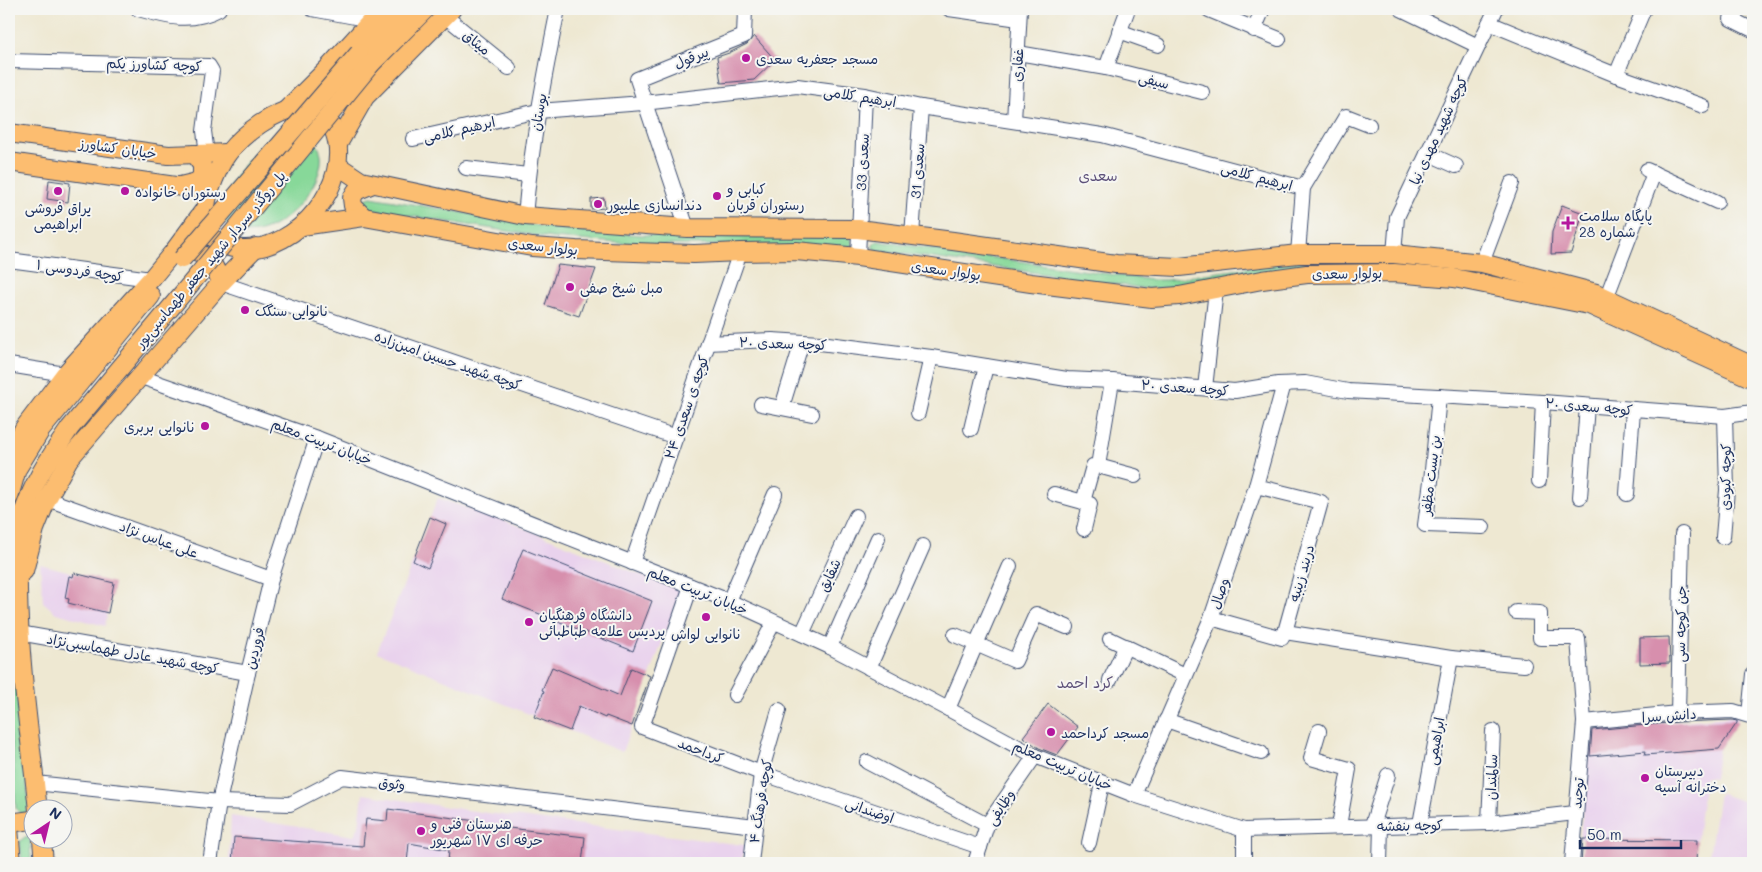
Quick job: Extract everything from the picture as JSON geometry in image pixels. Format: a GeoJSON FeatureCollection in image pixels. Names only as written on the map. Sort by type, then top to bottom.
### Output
{"type":"FeatureCollection","features":[{"type":"Feature","properties":{"kind":"main road","name":"پل روگذر سردار شهید جعفر طهماسبی‌پور"},"geometry":{"type":"LineString","coordinates":[[37,800],[19,633],[18,590],[20,526],[34,484],[70,428],[198,275],[403,9]]}},
{"type":"Feature","properties":{"kind":"main road","name":"پل روگذر سردار شهید جعفر طهماسبی‌پور"},"geometry":{"type":"LineString","coordinates":[[9,497],[17,469],[40,430],[178,255],[365,59],[426,9]]}},
{"type":"Feature","properties":{"kind":"main road"},"geometry":{"type":"LineString","coordinates":[[338,144],[365,97],[449,12]]}},
{"type":"Feature","properties":{"kind":"main road"},"geometry":{"type":"LineString","coordinates":[[286,110],[328,68],[377,14]]}},
{"type":"Feature","properties":{"kind":"main road"},"geometry":{"type":"LineString","coordinates":[[328,68],[329,82],[336,92],[349,96],[365,97]]}},
{"type":"Feature","properties":{"kind":"main road"},"geometry":{"type":"LineString","coordinates":[[178,255],[208,198],[220,166],[228,154],[251,131],[286,110],[300,106],[319,110],[331,122],[338,144],[337,165],[333,181],[316,212],[302,226],[286,237],[265,246],[245,249],[227,248],[212,237],[206,227],[208,198]]}},
{"type":"Feature","properties":{"kind":"main road","name":"خیابان کشاورز"},"geometry":{"type":"LineString","coordinates":[[9,133],[168,155],[228,154]]}},
{"type":"Feature","properties":{"kind":"main road"},"geometry":{"type":"LineString","coordinates":[[180,186],[197,182],[202,176],[200,154]]}},
{"type":"Feature","properties":{"kind":"main road","name":"خیابان کشاورز"},"geometry":{"type":"LineString","coordinates":[[9,162],[180,186],[208,198]]}},
{"type":"Feature","properties":{"kind":"main road","name":"بولوار سعدی"},"geometry":{"type":"LineString","coordinates":[[337,165],[361,181],[525,216],[687,228],[858,229],[1116,264],[1178,267],[1298,254],[1394,254],[1482,263],[1598,296]]}},
{"type":"Feature","properties":{"kind":"main road"},"geometry":{"type":"LineString","coordinates":[[364,217],[353,206],[352,198],[356,191],[373,184]]}},
{"type":"Feature","properties":{"kind":"main road","name":"بولوار سعدی"},"geometry":{"type":"LineString","coordinates":[[302,226],[364,217],[532,247],[694,254],[796,251],[858,257],[1031,283],[1152,298],[1178,296],[1262,280],[1307,274],[1394,273],[1454,278],[1511,290],[1598,296]]}},
{"type":"Feature","properties":{"kind":"main road"},"geometry":{"type":"LineString","coordinates":[[18,590],[35,529],[47,499],[69,459],[221,283],[256,247]]}},
{"type":"Feature","properties":{"kind":"main road"},"geometry":{"type":"LineString","coordinates":[[9,457],[24,428],[65,374],[151,279],[178,255],[190,250],[205,256],[216,268],[221,283]]}},
{"type":"Feature","properties":{"kind":"main road"},"geometry":{"type":"LineString","coordinates":[[1394,254],[1394,273]]}},
{"type":"Feature","properties":{"kind":"main road"},"geometry":{"type":"LineString","coordinates":[[1511,290],[1580,315],[1753,389]]}},
{"type":"Feature","properties":{"kind":"main road"},"geometry":{"type":"LineString","coordinates":[[1598,296],[1753,353]]}},
{"type":"Feature","properties":{"kind":"main road"},"geometry":{"type":"LineString","coordinates":[[1598,296],[1753,366]]}},
{"type":"Feature","properties":{"kind":"main road"},"geometry":{"type":"LineString","coordinates":[[1598,296],[1753,379]]}},
{"type":"Feature","properties":{"kind":"main road"},"geometry":{"type":"LineString","coordinates":[[9,824],[22,822]]}},
{"type":"Feature","properties":{"kind":"main road"},"geometry":{"type":"LineString","coordinates":[[9,828],[10,855]]}},
{"type":"Feature","properties":{"kind":"main road"},"geometry":{"type":"LineString","coordinates":[[43,850],[44,863]]}},
{"type":"Feature","properties":{"kind":"street"},"geometry":{"type":"LineString","coordinates":[[138,9],[180,19],[219,9]]}},
{"type":"Feature","properties":{"kind":"street"},"geometry":{"type":"LineString","coordinates":[[312,9],[377,14]]}},
{"type":"Feature","properties":{"kind":"street","name":"بوستان"},"geometry":{"type":"LineString","coordinates":[[525,216],[528,175],[538,111],[558,9]]}},
{"type":"Feature","properties":{"kind":"street","name":"پیرقول"},"geometry":{"type":"LineString","coordinates":[[643,103],[636,79],[744,36],[746,9]]}},
{"type":"Feature","properties":{"kind":"street"},"geometry":{"type":"LineString","coordinates":[[949,9],[1019,14]]}},
{"type":"Feature","properties":{"kind":"street"},"geometry":{"type":"LineString","coordinates":[[1106,68],[1128,9]]}},
{"type":"Feature","properties":{"kind":"street"},"geometry":{"type":"LineString","coordinates":[[1254,30],[1264,9]]}},
{"type":"Feature","properties":{"kind":"street"},"geometry":{"type":"LineString","coordinates":[[1400,9],[1478,46]]}},
{"type":"Feature","properties":{"kind":"street","name":"کوچه شهید مهدی نیا"},"geometry":{"type":"LineString","coordinates":[[1394,254],[1397,217],[1496,9]]}},
{"type":"Feature","properties":{"kind":"street"},"geometry":{"type":"LineString","coordinates":[[1616,74],[1644,9]]}},
{"type":"Feature","properties":{"kind":"street"},"geometry":{"type":"LineString","coordinates":[[1734,9],[1732,19],[1753,30]]}},
{"type":"Feature","properties":{"kind":"street"},"geometry":{"type":"LineString","coordinates":[[1209,10],[1279,39]]}},
{"type":"Feature","properties":{"kind":"street","name":"میثاق"},"geometry":{"type":"LineString","coordinates":[[449,12],[509,68]]}},
{"type":"Feature","properties":{"kind":"street","name":"غفاری"},"geometry":{"type":"LineString","coordinates":[[1014,121],[1019,14]]}},
{"type":"Feature","properties":{"kind":"street"},"geometry":{"type":"LineString","coordinates":[[1489,23],[1616,74],[1703,106]]}},
{"type":"Feature","properties":{"kind":"street"},"geometry":{"type":"LineString","coordinates":[[1120,31],[1158,45]]}},
{"type":"Feature","properties":{"kind":"street","name":"سیفی"},"geometry":{"type":"LineString","coordinates":[[1018,52],[1106,68],[1202,92]]}},
{"type":"Feature","properties":{"kind":"street","name":"کوچه کشاورز یکم"},"geometry":{"type":"LineString","coordinates":[[9,61],[209,66],[212,71],[200,154]]}},
{"type":"Feature","properties":{"kind":"street","name":"ابرهیم کلامی"},"geometry":{"type":"LineString","coordinates":[[413,140],[538,111],[643,103],[797,86],[865,95],[921,107],[1102,135],[1303,188]]}},
{"type":"Feature","properties":{"kind":"street","name":"سعدی 33"},"geometry":{"type":"LineString","coordinates":[[858,257],[865,95]]}},
{"type":"Feature","properties":{"kind":"street"},"geometry":{"type":"LineString","coordinates":[[643,103],[687,228]]}},
{"type":"Feature","properties":{"kind":"street","name":"سعدی 31"},"geometry":{"type":"LineString","coordinates":[[912,236],[921,107]]}},
{"type":"Feature","properties":{"kind":"street"},"geometry":{"type":"LineString","coordinates":[[1298,254],[1303,188],[1346,116],[1369,125]]}},
{"type":"Feature","properties":{"kind":"street"},"geometry":{"type":"LineString","coordinates":[[1427,153],[1456,166]]}},
{"type":"Feature","properties":{"kind":"street"},"geometry":{"type":"LineString","coordinates":[[466,168],[528,175]]}},
{"type":"Feature","properties":{"kind":"street"},"geometry":{"type":"LineString","coordinates":[[1598,296],[1650,171],[1717,202]]}},
{"type":"Feature","properties":{"kind":"street"},"geometry":{"type":"LineString","coordinates":[[1482,263],[1512,183]]}},
{"type":"Feature","properties":{"kind":"street","name":"کوچه ی سعدی ۲۴"},"geometry":{"type":"LineString","coordinates":[[632,563],[740,252]]}},
{"type":"Feature","properties":{"kind":"street","name":"کوچه فردوسی ۱"},"geometry":{"type":"LineString","coordinates":[[9,260],[151,279]]}},
{"type":"Feature","properties":{"kind":"street","name":"کوچه شهید حسین امین‌زاده"},"geometry":{"type":"LineString","coordinates":[[221,283],[676,437]]}},
{"type":"Feature","properties":{"kind":"street"},"geometry":{"type":"LineString","coordinates":[[1205,388],[1216,290]]}},
{"type":"Feature","properties":{"kind":"street","name":"کوچه سعدی ۲۰"},"geometry":{"type":"LineString","coordinates":[[708,342],[772,340],[802,342],[931,357],[1067,379],[1235,391],[1305,383],[1348,391],[1542,402],[1725,416],[1753,412]]}},
{"type":"Feature","properties":{"kind":"street"},"geometry":{"type":"LineString","coordinates":[[782,407],[802,342]]}},
{"type":"Feature","properties":{"kind":"street"},"geometry":{"type":"LineString","coordinates":[[918,413],[931,357]]}},
{"type":"Feature","properties":{"kind":"street"},"geometry":{"type":"LineString","coordinates":[[9,365],[65,374]]}},
{"type":"Feature","properties":{"kind":"street"},"geometry":{"type":"LineString","coordinates":[[971,429],[986,366]]}},
{"type":"Feature","properties":{"kind":"street","name":"خیابان تربیت معلم"},"geometry":{"type":"LineString","coordinates":[[141,377],[317,438],[729,601],[830,647],[1035,756],[1102,784],[1244,830]]}},
{"type":"Feature","properties":{"kind":"street"},"geometry":{"type":"LineString","coordinates":[[1098,466],[1112,381]]}},
{"type":"Feature","properties":{"kind":"street","name":"وصال"},"geometry":{"type":"LineString","coordinates":[[1134,795],[1211,618],[1256,486],[1284,384]]}},
{"type":"Feature","properties":{"kind":"street","name":"بن بست مظفر"},"geometry":{"type":"LineString","coordinates":[[1439,396],[1431,482],[1424,525],[1483,527]]}},
{"type":"Feature","properties":{"kind":"street"},"geometry":{"type":"LineString","coordinates":[[1539,480],[1542,402]]}},
{"type":"Feature","properties":{"kind":"street"},"geometry":{"type":"LineString","coordinates":[[761,404],[812,414]]}},
{"type":"Feature","properties":{"kind":"street"},"geometry":{"type":"LineString","coordinates":[[1580,497],[1587,406]]}},
{"type":"Feature","properties":{"kind":"street"},"geometry":{"type":"LineString","coordinates":[[1627,494],[1633,410]]}},
{"type":"Feature","properties":{"kind":"street","name":"کوچه کبودی"},"geometry":{"type":"LineString","coordinates":[[1723,537],[1726,490],[1725,416]]}},
{"type":"Feature","properties":{"kind":"street","name":"فروردین"},"geometry":{"type":"LineString","coordinates":[[210,863],[219,802],[271,579],[317,438]]}},
{"type":"Feature","properties":{"kind":"street"},"geometry":{"type":"LineString","coordinates":[[1083,502],[1093,466],[1135,476]]}},
{"type":"Feature","properties":{"kind":"street","name":"دربند زینبه"},"geometry":{"type":"LineString","coordinates":[[1256,486],[1321,502],[1285,632]]}},
{"type":"Feature","properties":{"kind":"street"},"geometry":{"type":"LineString","coordinates":[[729,601],[775,494]]}},
{"type":"Feature","properties":{"kind":"street"},"geometry":{"type":"LineString","coordinates":[[1054,494],[1090,504],[1084,529]]}},
{"type":"Feature","properties":{"kind":"street","name":"علی عباس نژاد"},"geometry":{"type":"LineString","coordinates":[[47,499],[271,579]]}},
{"type":"Feature","properties":{"kind":"street","name":"شقایق"},"geometry":{"type":"LineString","coordinates":[[802,634],[856,516]]}},
{"type":"Feature","properties":{"kind":"street","name":"جن کوچه سی"},"geometry":{"type":"LineString","coordinates":[[1678,713],[1682,534]]}},
{"type":"Feature","properties":{"kind":"street"},"geometry":{"type":"LineString","coordinates":[[830,647],[878,538]]}},
{"type":"Feature","properties":{"kind":"street"},"geometry":{"type":"LineString","coordinates":[[869,668],[923,546]]}},
{"type":"Feature","properties":{"kind":"street"},"geometry":{"type":"LineString","coordinates":[[948,709],[1010,566]]}},
{"type":"Feature","properties":{"kind":"street","name":"کرداحمد"},"geometry":{"type":"LineString","coordinates":[[691,586],[642,727],[761,773]]}},
{"type":"Feature","properties":{"kind":"street","name":"توحید"},"geometry":{"type":"LineString","coordinates":[[1516,612],[1540,613],[1540,638],[1578,638],[1584,722],[1572,863]]}},
{"type":"Feature","properties":{"kind":"street"},"geometry":{"type":"LineString","coordinates":[[955,635],[1015,661],[1036,614],[1067,627]]}},
{"type":"Feature","properties":{"kind":"street"},"geometry":{"type":"LineString","coordinates":[[1211,618],[1282,638],[1285,632],[1451,658],[1524,665]]}},
{"type":"Feature","properties":{"kind":"street"},"geometry":{"type":"LineString","coordinates":[[735,695],[774,622]]}},
{"type":"Feature","properties":{"kind":"street","name":"کوچه شهید عادل طهماسبی‌نژاد"},"geometry":{"type":"LineString","coordinates":[[19,633],[248,672]]}},
{"type":"Feature","properties":{"kind":"street"},"geometry":{"type":"LineString","coordinates":[[1110,639],[1185,675]]}},
{"type":"Feature","properties":{"kind":"street"},"geometry":{"type":"LineString","coordinates":[[1110,680],[1126,646]]}},
{"type":"Feature","properties":{"kind":"street","name":"ابراهیمی"},"geometry":{"type":"LineString","coordinates":[[1420,824],[1451,658]]}},
{"type":"Feature","properties":{"kind":"street"},"geometry":{"type":"LineString","coordinates":[[1751,716],[1753,674]]}},
{"type":"Feature","properties":{"kind":"street","name":"کوچه فرهنگ ۴"},"geometry":{"type":"LineString","coordinates":[[751,863],[761,773],[779,710]]}},
{"type":"Feature","properties":{"kind":"street","name":"دانش سرا"},"geometry":{"type":"LineString","coordinates":[[1584,722],[1678,713],[1733,712],[1751,716]]}},
{"type":"Feature","properties":{"kind":"street"},"geometry":{"type":"LineString","coordinates":[[1166,720],[1261,753]]}},
{"type":"Feature","properties":{"kind":"street"},"geometry":{"type":"LineString","coordinates":[[1319,731],[1311,758],[1349,769],[1339,826]]}},
{"type":"Feature","properties":{"kind":"street","name":"سالمندان"},"geometry":{"type":"LineString","coordinates":[[1490,823],[1493,731]]}},
{"type":"Feature","properties":{"kind":"street","name":"وظایفی"},"geometry":{"type":"LineString","coordinates":[[975,863],[987,825],[1035,756]]}},
{"type":"Feature","properties":{"kind":"street"},"geometry":{"type":"LineString","coordinates":[[867,762],[987,825]]}},
{"type":"Feature","properties":{"kind":"street","name":"اوضندانی"},"geometry":{"type":"LineString","coordinates":[[761,773],[980,847]]}},
{"type":"Feature","properties":{"kind":"street"},"geometry":{"type":"LineString","coordinates":[[1380,863],[1377,825],[1388,775]]}},
{"type":"Feature","properties":{"kind":"street","name":"وثوق"},"geometry":{"type":"LineString","coordinates":[[35,783],[219,802],[290,804],[342,776],[755,826]]}},
{"type":"Feature","properties":{"kind":"street"},"geometry":{"type":"LineString","coordinates":[[1089,843],[1102,784]]}},
{"type":"Feature","properties":{"kind":"street","name":"کوچه بنفشه"},"geometry":{"type":"LineString","coordinates":[[1244,830],[1490,823],[1575,813]]}},
{"type":"Feature","properties":{"kind":"street"},"geometry":{"type":"LineString","coordinates":[[1244,830],[1244,863]]}},
{"type":"Feature","properties":{"kind":"shaded area","name":"دانشگاه فرهنگیان پردیس علامه طباطبائی"},"geometry":{"type":"Polygon","coordinates":[[[438,498],[506,521],[681,591],[622,752],[377,652],[438,498]]]}},
{"type":"Feature","properties":{"kind":"shaded area"},"geometry":{"type":"Polygon","coordinates":[[[40,564],[114,583],[105,626],[56,613],[43,602],[40,564]]]}},
{"type":"Feature","properties":{"kind":"shaded area","name":"دبیرستان دخترانه آسیه"},"geometry":{"type":"Polygon","coordinates":[[[1738,716],[1737,723],[1719,749],[1714,778],[1705,777],[1697,840],[1580,839],[1591,729],[1738,716]]]}},
{"type":"Feature","properties":{"kind":"shaded area"},"geometry":{"type":"Polygon","coordinates":[[[1719,793],[1753,805],[1753,863],[1708,863],[1719,793]]]}},
{"type":"Feature","properties":{"kind":"shaded area"},"geometry":{"type":"Polygon","coordinates":[[[363,794],[487,813],[744,845],[742,863],[229,863],[231,816],[354,836],[359,826],[363,794]]]}},
{"type":"Feature","properties":{"kind":"green space"},"geometry":{"type":"Polygon","coordinates":[[[291,135],[313,141],[321,156],[318,176],[306,197],[287,216],[266,229],[244,232],[224,222],[227,194],[239,172],[252,156],[266,144],[277,138],[291,135]]]}},
{"type":"Feature","properties":{"kind":"green space"},"geometry":{"type":"Polygon","coordinates":[[[371,197],[552,228],[642,235],[849,237],[852,240],[853,246],[843,248],[646,245],[552,238],[372,210],[364,205],[365,199],[371,197]]]}},
{"type":"Feature","properties":{"kind":"green space"},"geometry":{"type":"Polygon","coordinates":[[[877,241],[1151,280],[1167,280],[1285,262],[1382,260],[1382,265],[1149,289],[877,250],[873,248],[873,245],[877,241]]]}},
{"type":"Feature","properties":{"kind":"green space"},"geometry":{"type":"Polygon","coordinates":[[[9,623],[28,800],[22,800],[21,814],[16,809],[9,721],[9,623]]]}},
{"type":"Feature","properties":{"kind":"green space"},"geometry":{"type":"Polygon","coordinates":[[[22,839],[22,850],[30,850],[31,863],[22,863],[20,841],[22,839]]]}},
{"type":"Feature","properties":{"kind":"building","name":"مسجد جعفریه سعدی"},"geometry":{"type":"Polygon","coordinates":[[[754,36],[775,60],[754,80],[721,83],[717,57],[747,44],[754,36]]]}},
{"type":"Feature","properties":{"kind":"building","name":"یراق فروشی ابراهیمی"},"geometry":{"type":"Polygon","coordinates":[[[49,180],[70,183],[68,202],[47,199],[49,180]]]}},
{"type":"Feature","properties":{"kind":"building","name":"دندانسازی علیپور"},"geometry":{"type":"Polygon","coordinates":[[[604,198],[605,208],[591,209],[591,199],[604,198]]]}},
{"type":"Feature","properties":{"kind":"building","name":"پایگاه سلامت شماره 28"},"geometry":{"type":"Polygon","coordinates":[[[1562,205],[1583,213],[1571,253],[1551,254],[1552,232],[1562,205]]]}},
{"type":"Feature","properties":{"kind":"building","name":"مبل شیخ صفی"},"geometry":{"type":"Polygon","coordinates":[[[558,265],[596,269],[579,316],[545,305],[558,265]]]}},
{"type":"Feature","properties":{"kind":"building"},"geometry":{"type":"Polygon","coordinates":[[[430,517],[446,524],[428,568],[413,561],[430,517]]]}},
{"type":"Feature","properties":{"kind":"building"},"geometry":{"type":"Polygon","coordinates":[[[523,549],[652,601],[633,651],[502,599],[523,549]]]}},
{"type":"Feature","properties":{"kind":"building"},"geometry":{"type":"Polygon","coordinates":[[[74,573],[114,583],[108,613],[68,603],[69,599],[65,598],[69,576],[73,577],[74,573]]]}},
{"type":"Feature","properties":{"kind":"building"},"geometry":{"type":"Polygon","coordinates":[[[1669,637],[1670,663],[1640,664],[1640,638],[1669,637]]]}},
{"type":"Feature","properties":{"kind":"building"},"geometry":{"type":"Polygon","coordinates":[[[552,667],[620,696],[631,668],[650,676],[632,726],[606,716],[605,718],[579,706],[570,731],[534,717],[544,691],[542,690],[552,667]]]}},
{"type":"Feature","properties":{"kind":"building","name":"مسجد کرداحمد"},"geometry":{"type":"Polygon","coordinates":[[[1048,704],[1078,727],[1057,755],[1039,748],[1023,737],[1048,704]]]}},
{"type":"Feature","properties":{"kind":"building"},"geometry":{"type":"Polygon","coordinates":[[[1737,721],[1737,723],[1719,749],[1645,755],[1646,751],[1590,756],[1592,730],[1679,722],[1737,721]]]}},
{"type":"Feature","properties":{"kind":"building"},"geometry":{"type":"Polygon","coordinates":[[[388,809],[476,821],[475,824],[585,837],[582,863],[536,863],[514,860],[514,863],[448,863],[449,850],[409,843],[407,863],[232,863],[234,837],[363,846],[366,819],[387,821],[388,809]]]}},
{"type":"Feature","properties":{"kind":"building"},"geometry":{"type":"Polygon","coordinates":[[[1583,839],[1697,840],[1696,863],[1581,863],[1583,839]]]}},
{"type":"Feature","properties":{"kind":"tunnel"},"geometry":{"type":"LineString","coordinates":[[92,347],[141,377]]}},
{"type":"Feature","properties":{"kind":"place","name":"مسجد جعفریه سعدی"},"geometry":{"type":"Point","coordinates":[746,58]}},
{"type":"Feature","properties":{"kind":"place","name":"یراق فروشی ابراهیمی"},"geometry":{"type":"Point","coordinates":[58,191]}},
{"type":"Feature","properties":{"kind":"place","name":"رستوران خانواده"},"geometry":{"type":"Point","coordinates":[125,191]}},
{"type":"Feature","properties":{"kind":"place","name":"کبابی و رستوران قربان"},"geometry":{"type":"Point","coordinates":[717,196]}},
{"type":"Feature","properties":{"kind":"place","name":"دندانسازی علیپور"},"geometry":{"type":"Point","coordinates":[598,204]}},
{"type":"Feature","properties":{"kind":"place","name":"پایگاه سلامت شماره 28"},"geometry":{"type":"Point","coordinates":[1568,223]}},
{"type":"Feature","properties":{"kind":"place","name":"مبل شیخ صفی"},"geometry":{"type":"Point","coordinates":[570,287]}},
{"type":"Feature","properties":{"kind":"place","name":"نانوایی سنگک"},"geometry":{"type":"Point","coordinates":[245,310]}},
{"type":"Feature","properties":{"kind":"place","name":"نانوایی بربری"},"geometry":{"type":"Point","coordinates":[205,426]}},
{"type":"Feature","properties":{"kind":"place","name":"نانوایی لواش"},"geometry":{"type":"Point","coordinates":[706,617]}},
{"type":"Feature","properties":{"kind":"place","name":"دانشگاه فرهنگیان پردیس علامه طباطبائی"},"geometry":{"type":"Point","coordinates":[529,622]}},
{"type":"Feature","properties":{"kind":"place","name":"مسجد کرداحمد"},"geometry":{"type":"Point","coordinates":[1051,732]}},
{"type":"Feature","properties":{"kind":"place","name":"دبیرستان دخترانه آسیه"},"geometry":{"type":"Point","coordinates":[1645,778]}},
{"type":"Feature","properties":{"kind":"place","name":"هنرستان فنی و حرفه ای ۱۷ شهریور"},"geometry":{"type":"Point","coordinates":[421,831]}},
{"type":"Feature","properties":{"kind":"district","name":"سعدی"},"geometry":{"type":"Point","coordinates":[1098,175]}},
{"type":"Feature","properties":{"kind":"district","name":"کرد احمد"},"geometry":{"type":"Point","coordinates":[1085,682]}}]}
